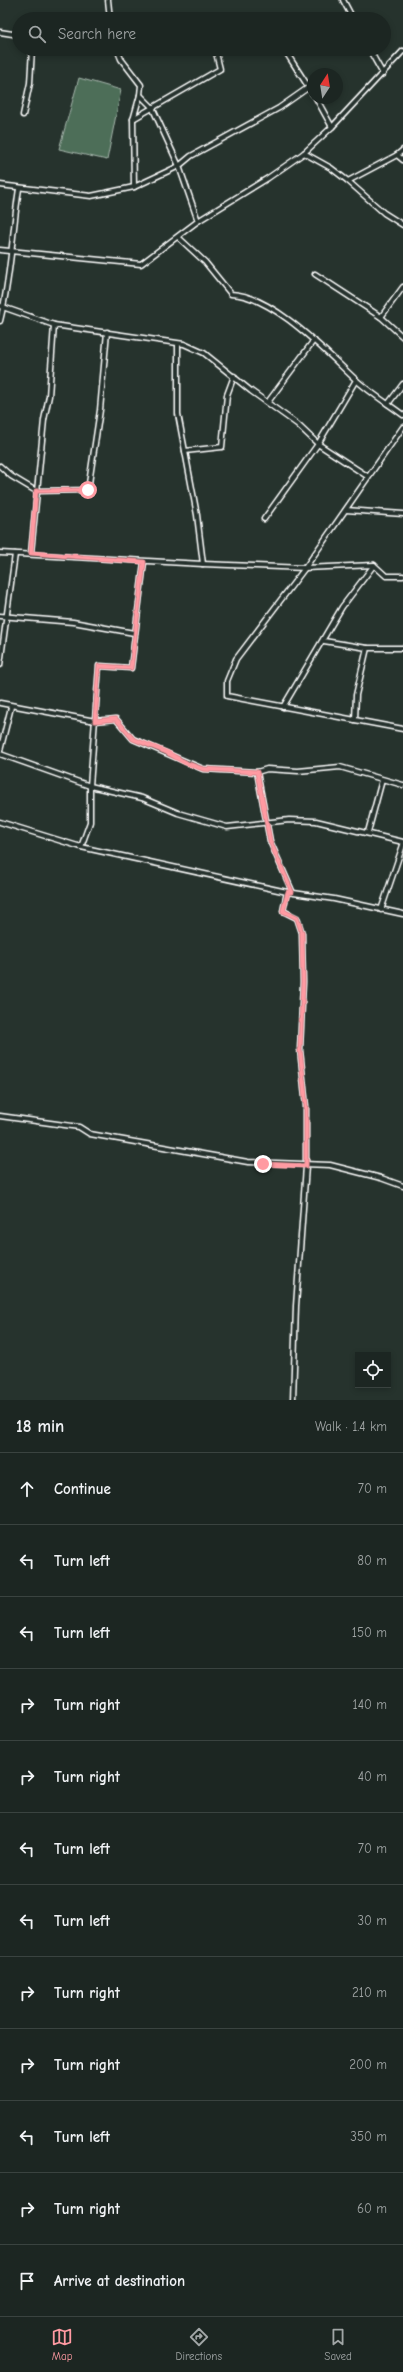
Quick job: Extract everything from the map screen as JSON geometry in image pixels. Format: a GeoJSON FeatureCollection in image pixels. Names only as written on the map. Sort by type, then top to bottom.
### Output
{"type":"FeatureCollection","features":[{"type":"Feature","properties":{"kind":"street"},"geometry":{"type":"LineString","coordinates":[[108,0],[109,12]]}},
{"type":"Feature","properties":{"kind":"street"},"geometry":{"type":"LineString","coordinates":[[343,0],[349,12]]}},
{"type":"Feature","properties":{"kind":"street"},"geometry":{"type":"LineString","coordinates":[[0,32],[12,34]]}},
{"type":"Feature","properties":{"kind":"street"},"geometry":{"type":"LineString","coordinates":[[0,250],[141,264],[198,221],[268,178],[304,153],[332,127],[403,51]]}},
{"type":"Feature","properties":{"kind":"street"},"geometry":{"type":"LineString","coordinates":[[23,115],[30,83],[32,56]]}},
{"type":"Feature","properties":{"kind":"street"},"geometry":{"type":"LineString","coordinates":[[120,56],[141,85],[140,95],[133,120],[134,187]]}},
{"type":"Feature","properties":{"kind":"street"},"geometry":{"type":"LineString","coordinates":[[133,120],[152,107],[220,69],[217,56]]}},
{"type":"Feature","properties":{"kind":"street"},"geometry":{"type":"LineString","coordinates":[[289,56],[307,84]]}},
{"type":"Feature","properties":{"kind":"street"},"geometry":{"type":"LineString","coordinates":[[373,56],[383,74]]}},
{"type":"Feature","properties":{"kind":"street"},"geometry":{"type":"LineString","coordinates":[[0,186],[91,196],[134,187],[179,166],[191,156],[279,108],[307,88]]}},
{"type":"Feature","properties":{"kind":"street"},"geometry":{"type":"LineString","coordinates":[[140,95],[152,107],[179,166],[198,221]]}},
{"type":"Feature","properties":{"kind":"street"},"geometry":{"type":"LineString","coordinates":[[319,104],[332,127]]}},
{"type":"Feature","properties":{"kind":"street"},"geometry":{"type":"LineString","coordinates":[[348,181],[397,156],[403,150]]}},
{"type":"Feature","properties":{"kind":"street"},"geometry":{"type":"LineString","coordinates":[[304,153],[331,168],[384,213],[403,225]]}},
{"type":"Feature","properties":{"kind":"street"},"geometry":{"type":"LineString","coordinates":[[397,156],[403,160]]}},
{"type":"Feature","properties":{"kind":"street"},"geometry":{"type":"LineString","coordinates":[[0,321],[13,252],[13,233],[19,189]]}},
{"type":"Feature","properties":{"kind":"street"},"geometry":{"type":"LineString","coordinates":[[178,237],[205,262],[231,294],[244,294],[268,306],[314,340],[356,380],[403,415]]}},
{"type":"Feature","properties":{"kind":"street"},"geometry":{"type":"LineString","coordinates":[[315,274],[381,317],[403,337]]}},
{"type":"Feature","properties":{"kind":"street"},"geometry":{"type":"LineString","coordinates":[[381,317],[403,287]]}},
{"type":"Feature","properties":{"kind":"street"},"geometry":{"type":"LineString","coordinates":[[2,306],[54,325],[107,332],[178,345],[184,344],[204,353],[251,391],[297,424],[318,444],[367,476]]}},
{"type":"Feature","properties":{"kind":"street"},"geometry":{"type":"LineString","coordinates":[[31,553],[44,420],[49,396],[54,325]]}},
{"type":"Feature","properties":{"kind":"street"},"geometry":{"type":"LineString","coordinates":[[0,466],[11,476],[36,491],[88,490],[100,410],[107,332]]}},
{"type":"Feature","properties":{"kind":"street"},"geometry":{"type":"LineString","coordinates":[[268,402],[314,340]]}},
{"type":"Feature","properties":{"kind":"street"},"geometry":{"type":"LineString","coordinates":[[178,345],[178,414],[198,515],[204,564]]}},
{"type":"Feature","properties":{"kind":"street"},"geometry":{"type":"LineString","coordinates":[[185,451],[222,448],[226,395],[234,376]]}},
{"type":"Feature","properties":{"kind":"street"},"geometry":{"type":"LineString","coordinates":[[264,519],[318,444],[356,380]]}},
{"type":"Feature","properties":{"kind":"street"},"geometry":{"type":"LineString","coordinates":[[388,404],[403,384]]}},
{"type":"Feature","properties":{"kind":"street"},"geometry":{"type":"LineString","coordinates":[[403,427],[367,476],[346,510],[305,568],[236,658],[228,681],[226,696],[403,729]]}},
{"type":"Feature","properties":{"kind":"street"},"geometry":{"type":"LineString","coordinates":[[346,510],[403,514]]}},
{"type":"Feature","properties":{"kind":"street"},"geometry":{"type":"LineString","coordinates":[[0,553],[31,553],[144,562],[305,568],[374,565],[386,576],[403,576]]}},
{"type":"Feature","properties":{"kind":"street"},"geometry":{"type":"LineString","coordinates":[[0,665],[15,554]]}},
{"type":"Feature","properties":{"kind":"street"},"geometry":{"type":"LineString","coordinates":[[81,847],[90,822],[90,786],[99,666],[131,668],[134,633],[139,616],[144,562]]}},
{"type":"Feature","properties":{"kind":"street"},"geometry":{"type":"LineString","coordinates":[[283,707],[306,667],[324,641],[342,607],[374,565]]}},
{"type":"Feature","properties":{"kind":"street"},"geometry":{"type":"LineString","coordinates":[[0,616],[73,622],[134,633]]}},
{"type":"Feature","properties":{"kind":"street"},"geometry":{"type":"LineString","coordinates":[[324,641],[367,648],[403,648]]}},
{"type":"Feature","properties":{"kind":"street"},"geometry":{"type":"LineString","coordinates":[[355,720],[356,695],[367,648]]}},
{"type":"Feature","properties":{"kind":"street"},"geometry":{"type":"LineString","coordinates":[[0,703],[11,707],[95,721],[116,719],[133,739],[203,769],[257,772],[268,769],[298,771],[340,767],[382,780],[403,783]]}},
{"type":"Feature","properties":{"kind":"street"},"geometry":{"type":"LineString","coordinates":[[0,751],[11,707]]}},
{"type":"Feature","properties":{"kind":"street"},"geometry":{"type":"LineString","coordinates":[[0,754],[90,786],[142,798],[178,813],[227,827],[267,824],[289,820],[316,821],[368,832],[403,843],[381,910]]}},
{"type":"Feature","properties":{"kind":"street"},"geometry":{"type":"LineString","coordinates":[[257,772],[270,841],[290,892],[283,911],[297,918],[302,933],[303,982],[300,1050],[306,1106],[306,1166],[296,1306],[294,1400]]}},
{"type":"Feature","properties":{"kind":"street"},"geometry":{"type":"LineString","coordinates":[[368,832],[382,780]]}},
{"type":"Feature","properties":{"kind":"street"},"geometry":{"type":"LineString","coordinates":[[0,822],[81,847],[290,892],[403,914]]}},
{"type":"Feature","properties":{"kind":"street"},"geometry":{"type":"LineString","coordinates":[[0,1116],[79,1127],[90,1134],[248,1162],[306,1166],[330,1165],[382,1178],[403,1186]]}},
{"type":"Feature","properties":{"kind":"green space"},"geometry":{"type":"Polygon","coordinates":[[[79,78],[121,90],[107,160],[59,149],[79,78]]]}},
{"type":"Feature","properties":{"kind":"route"},"geometry":{"type":"LineString","coordinates":[[88,490],[36,491],[31,553],[144,562],[139,616],[134,633],[131,668],[99,666],[95,721],[116,719],[133,739],[203,769],[246,770],[257,772],[270,841],[292,892],[288,892],[283,911],[297,918],[302,933],[303,982],[302,1035],[300,1050],[306,1106],[306,1166],[290,1163],[263,1164]]}}]}
